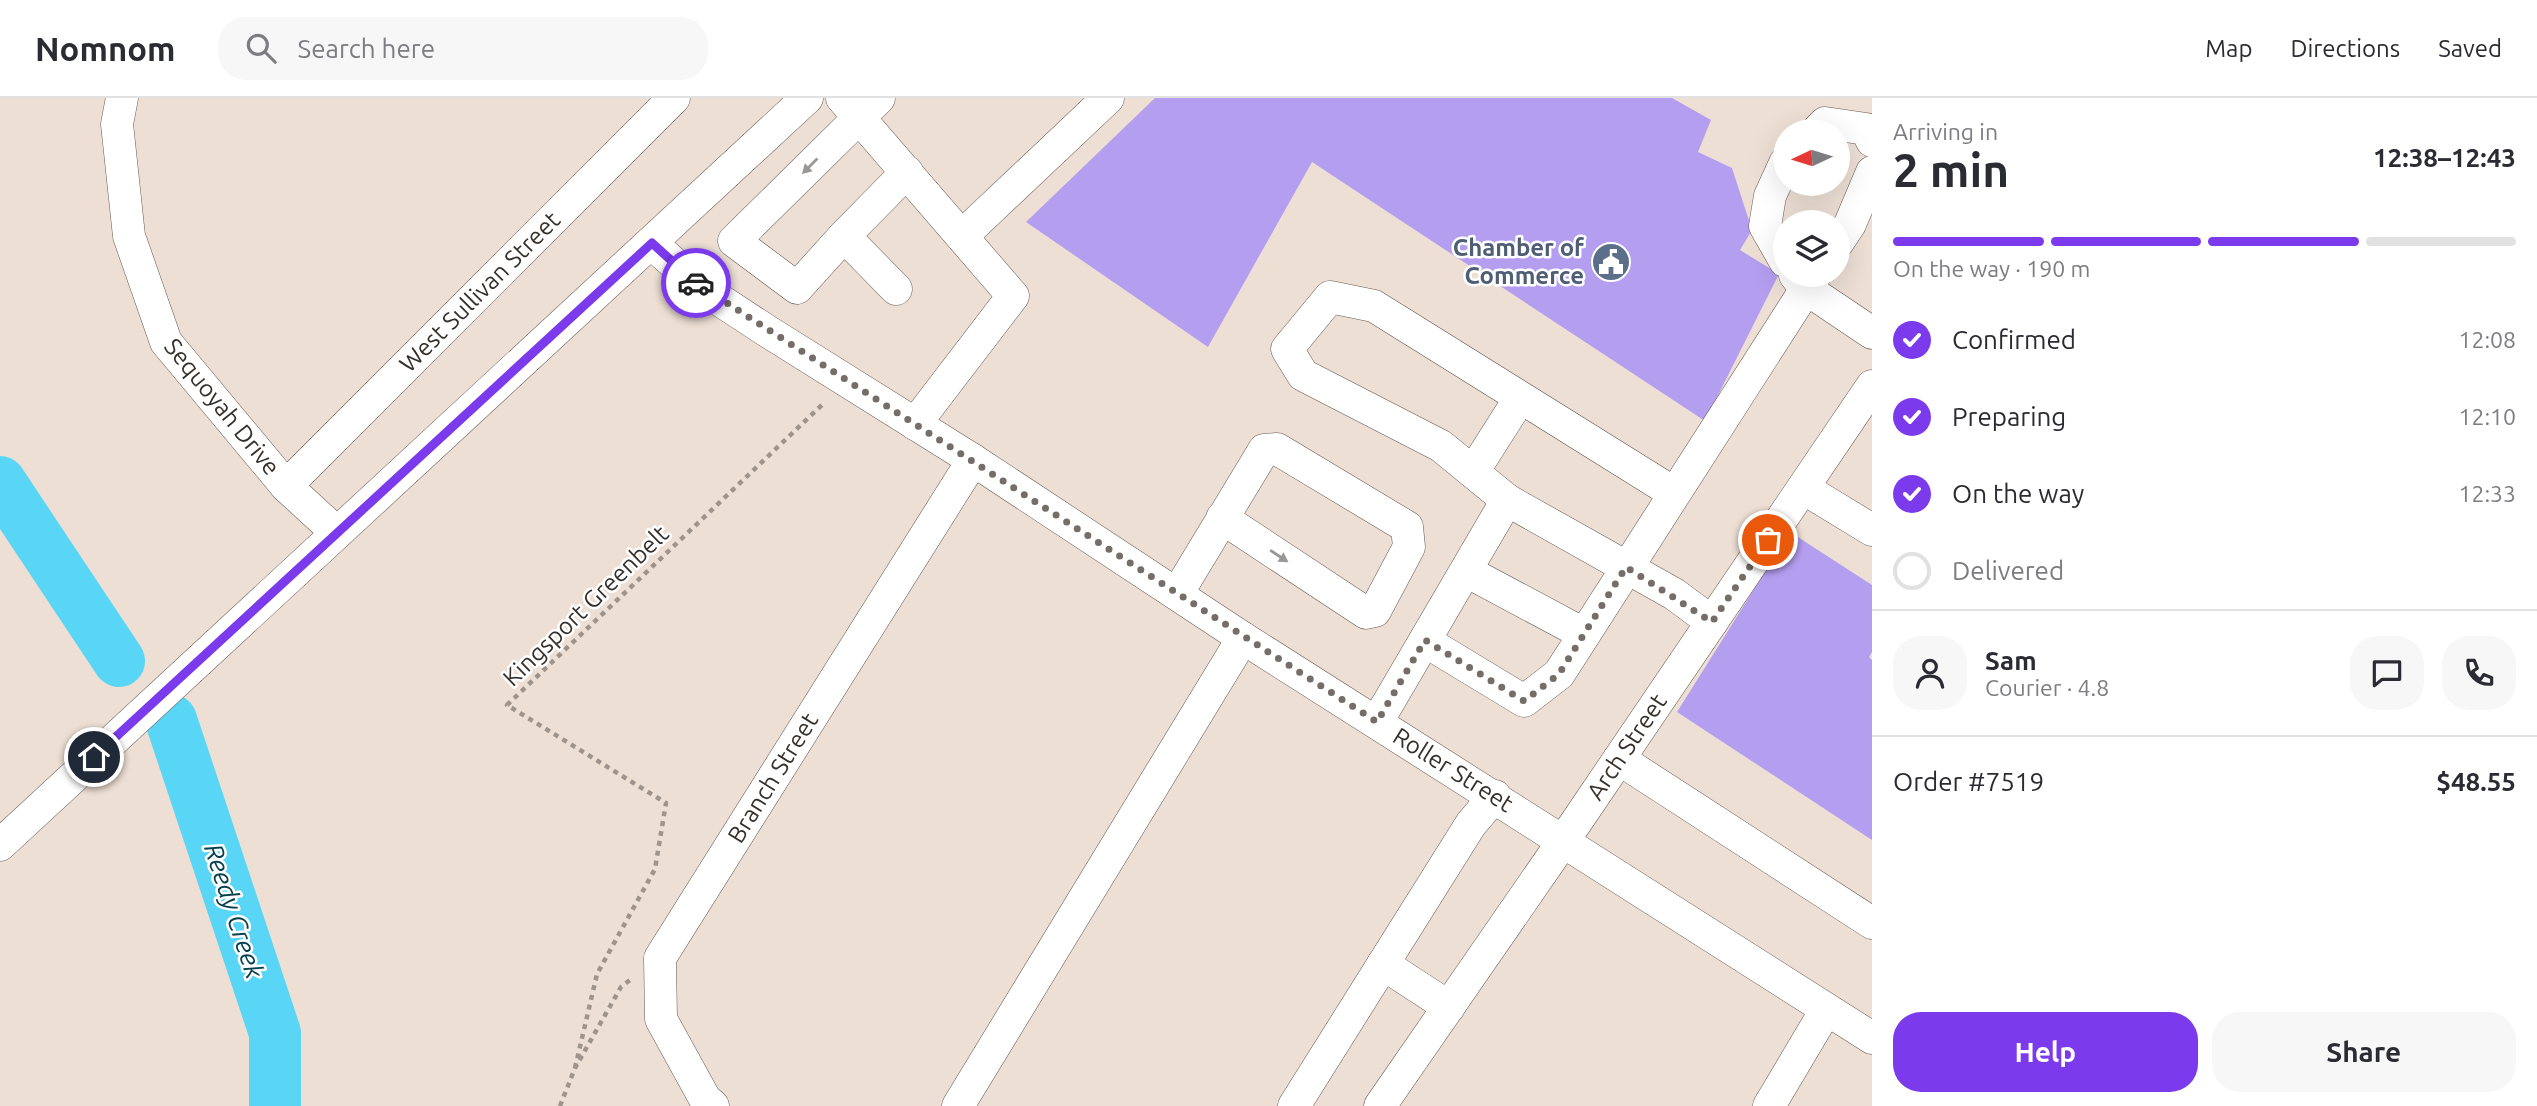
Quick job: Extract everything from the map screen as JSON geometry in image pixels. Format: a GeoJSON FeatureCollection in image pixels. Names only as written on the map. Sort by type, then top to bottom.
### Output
{"type":"FeatureCollection","features":[{"type":"Feature","properties":{"kind":"street","name":"Sequoyah Drive"},"geometry":{"type":"LineString","coordinates":[[122,98],[117,124],[129,236],[166,342],[286,486],[336,532]]}},
{"type":"Feature","properties":{"kind":"street","name":"West Sullivan Street"},"geometry":{"type":"LineString","coordinates":[[286,486],[674,98]]}},
{"type":"Feature","properties":{"kind":"street"},"geometry":{"type":"LineString","coordinates":[[4,837],[807,98]]}},
{"type":"Feature","properties":{"kind":"street"},"geometry":{"type":"LineString","coordinates":[[962,236],[1108,98]]}},
{"type":"Feature","properties":{"kind":"street"},"geometry":{"type":"LineString","coordinates":[[797,288],[734,241],[860,104],[907,173],[1013,296],[915,424]]}},
{"type":"Feature","properties":{"kind":"street"},"geometry":{"type":"LineString","coordinates":[[1850,127],[1866,129],[1872,141]]}},
{"type":"Feature","properties":{"kind":"street"},"geometry":{"type":"LineString","coordinates":[[1850,224],[1872,172]]}},
{"type":"Feature","properties":{"kind":"street"},"geometry":{"type":"LineString","coordinates":[[767,331],[797,288],[907,173]]}},
{"type":"Feature","properties":{"kind":"street"},"geometry":{"type":"LineString","coordinates":[[1773,189],[1765,226],[1773,240]]}},
{"type":"Feature","properties":{"kind":"street"},"geometry":{"type":"LineString","coordinates":[[844,236],[896,289]]}},
{"type":"Feature","properties":{"kind":"street","name":"Roller Street"},"geometry":{"type":"LineString","coordinates":[[652,243],[703,289],[767,331],[973,460],[1243,638],[1564,840],[1826,1010],[1871,1034]]}},
{"type":"Feature","properties":{"kind":"street"},"geometry":{"type":"LineString","coordinates":[[1425,640],[1524,701],[1559,674],[1800,287]]}},
{"type":"Feature","properties":{"kind":"street"},"geometry":{"type":"LineString","coordinates":[[1815,287],[1872,333]]}},
{"type":"Feature","properties":{"kind":"street"},"geometry":{"type":"LineString","coordinates":[[1674,493],[1374,306],[1331,297],[1287,349],[1303,375],[1441,446],[1507,500],[1626,567],[1712,622]]}},
{"type":"Feature","properties":{"kind":"street","name":"Arch Street"},"geometry":{"type":"LineString","coordinates":[[1380,1106],[1872,386]]}},
{"type":"Feature","properties":{"kind":"street"},"geometry":{"type":"LineString","coordinates":[[1473,472],[1520,398]]}},
{"type":"Feature","properties":{"kind":"street"},"geometry":{"type":"LineString","coordinates":[[1177,594],[1222,518],[1264,450],[1277,449],[1407,527],[1409,547],[1375,611],[1366,613],[1222,518]]}},
{"type":"Feature","properties":{"kind":"street","name":"Branch Street"},"geometry":{"type":"LineString","coordinates":[[660,958],[973,460]]}},
{"type":"Feature","properties":{"kind":"street"},"geometry":{"type":"LineString","coordinates":[[1803,488],[1872,530]]}},
{"type":"Feature","properties":{"kind":"street"},"geometry":{"type":"LineString","coordinates":[[1377,722],[1507,500]]}},
{"type":"Feature","properties":{"kind":"street"},"geometry":{"type":"LineString","coordinates":[[1466,571],[1584,635]]}},
{"type":"Feature","properties":{"kind":"street"},"geometry":{"type":"LineString","coordinates":[[958,1106],[1243,638]]}},
{"type":"Feature","properties":{"kind":"street"},"geometry":{"type":"LineString","coordinates":[[1619,759],[1872,923]]}},
{"type":"Feature","properties":{"kind":"street"},"geometry":{"type":"LineString","coordinates":[[1294,1106],[1471,824],[1495,796]]}},
{"type":"Feature","properties":{"kind":"street"},"geometry":{"type":"LineString","coordinates":[[660,958],[661,1019],[705,1099],[713,1106]]}},
{"type":"Feature","properties":{"kind":"street"},"geometry":{"type":"LineString","coordinates":[[1383,964],[1449,1006]]}},
{"type":"Feature","properties":{"kind":"street"},"geometry":{"type":"LineString","coordinates":[[1769,1106],[1826,1010]]}},
{"type":"Feature","properties":{"kind":"path","name":"Kingsport Greenbelt"},"geometry":{"type":"LineString","coordinates":[[575,1068],[597,974],[655,869],[666,803],[507,705],[847,382]]}},
{"type":"Feature","properties":{"kind":"path"},"geometry":{"type":"LineString","coordinates":[[560,1106],[575,1068],[621,986],[660,958]]}},
{"type":"Feature","properties":{"kind":"building","name":"Chamber of Commerce"},"geometry":{"type":"Polygon","coordinates":[[[1155,98],[1672,98],[1711,120],[1698,152],[1732,168],[1752,230],[1740,250],[1773,270],[1773,286],[1705,421],[1312,162],[1208,347],[1026,222],[1155,98]]]}},
{"type":"Feature","properties":{"kind":"building"},"geometry":{"type":"Polygon","coordinates":[[[1790,532],[1872,585],[1872,652],[1869,657],[1872,660],[1872,840],[1677,712],[1790,532]]]}},
{"type":"Feature","properties":{"kind":"waterway","name":"Reedy Creek"},"geometry":{"type":"LineString","coordinates":[[0,482],[119,661]]}},
{"type":"Feature","properties":{"kind":"waterway","name":"Reedy Creek"},"geometry":{"type":"LineString","coordinates":[[171,720],[275,1033],[275,1106]]}},
{"type":"Feature","properties":{"kind":"way so far"},"geometry":{"type":"LineString","coordinates":[[696,283],[1377,722],[1425,640],[1524,701],[1559,674],[1626,567],[1674,594],[1712,622],[1768,540]]}},
{"type":"Feature","properties":{"kind":"place","name":"Chamber of Commerce"},"geometry":{"type":"Point","coordinates":[1611,262]}},
{"type":"Feature","properties":{"kind":"route"},"geometry":{"type":"LineString","coordinates":[[94,757],[652,243],[696,283]]}}]}
